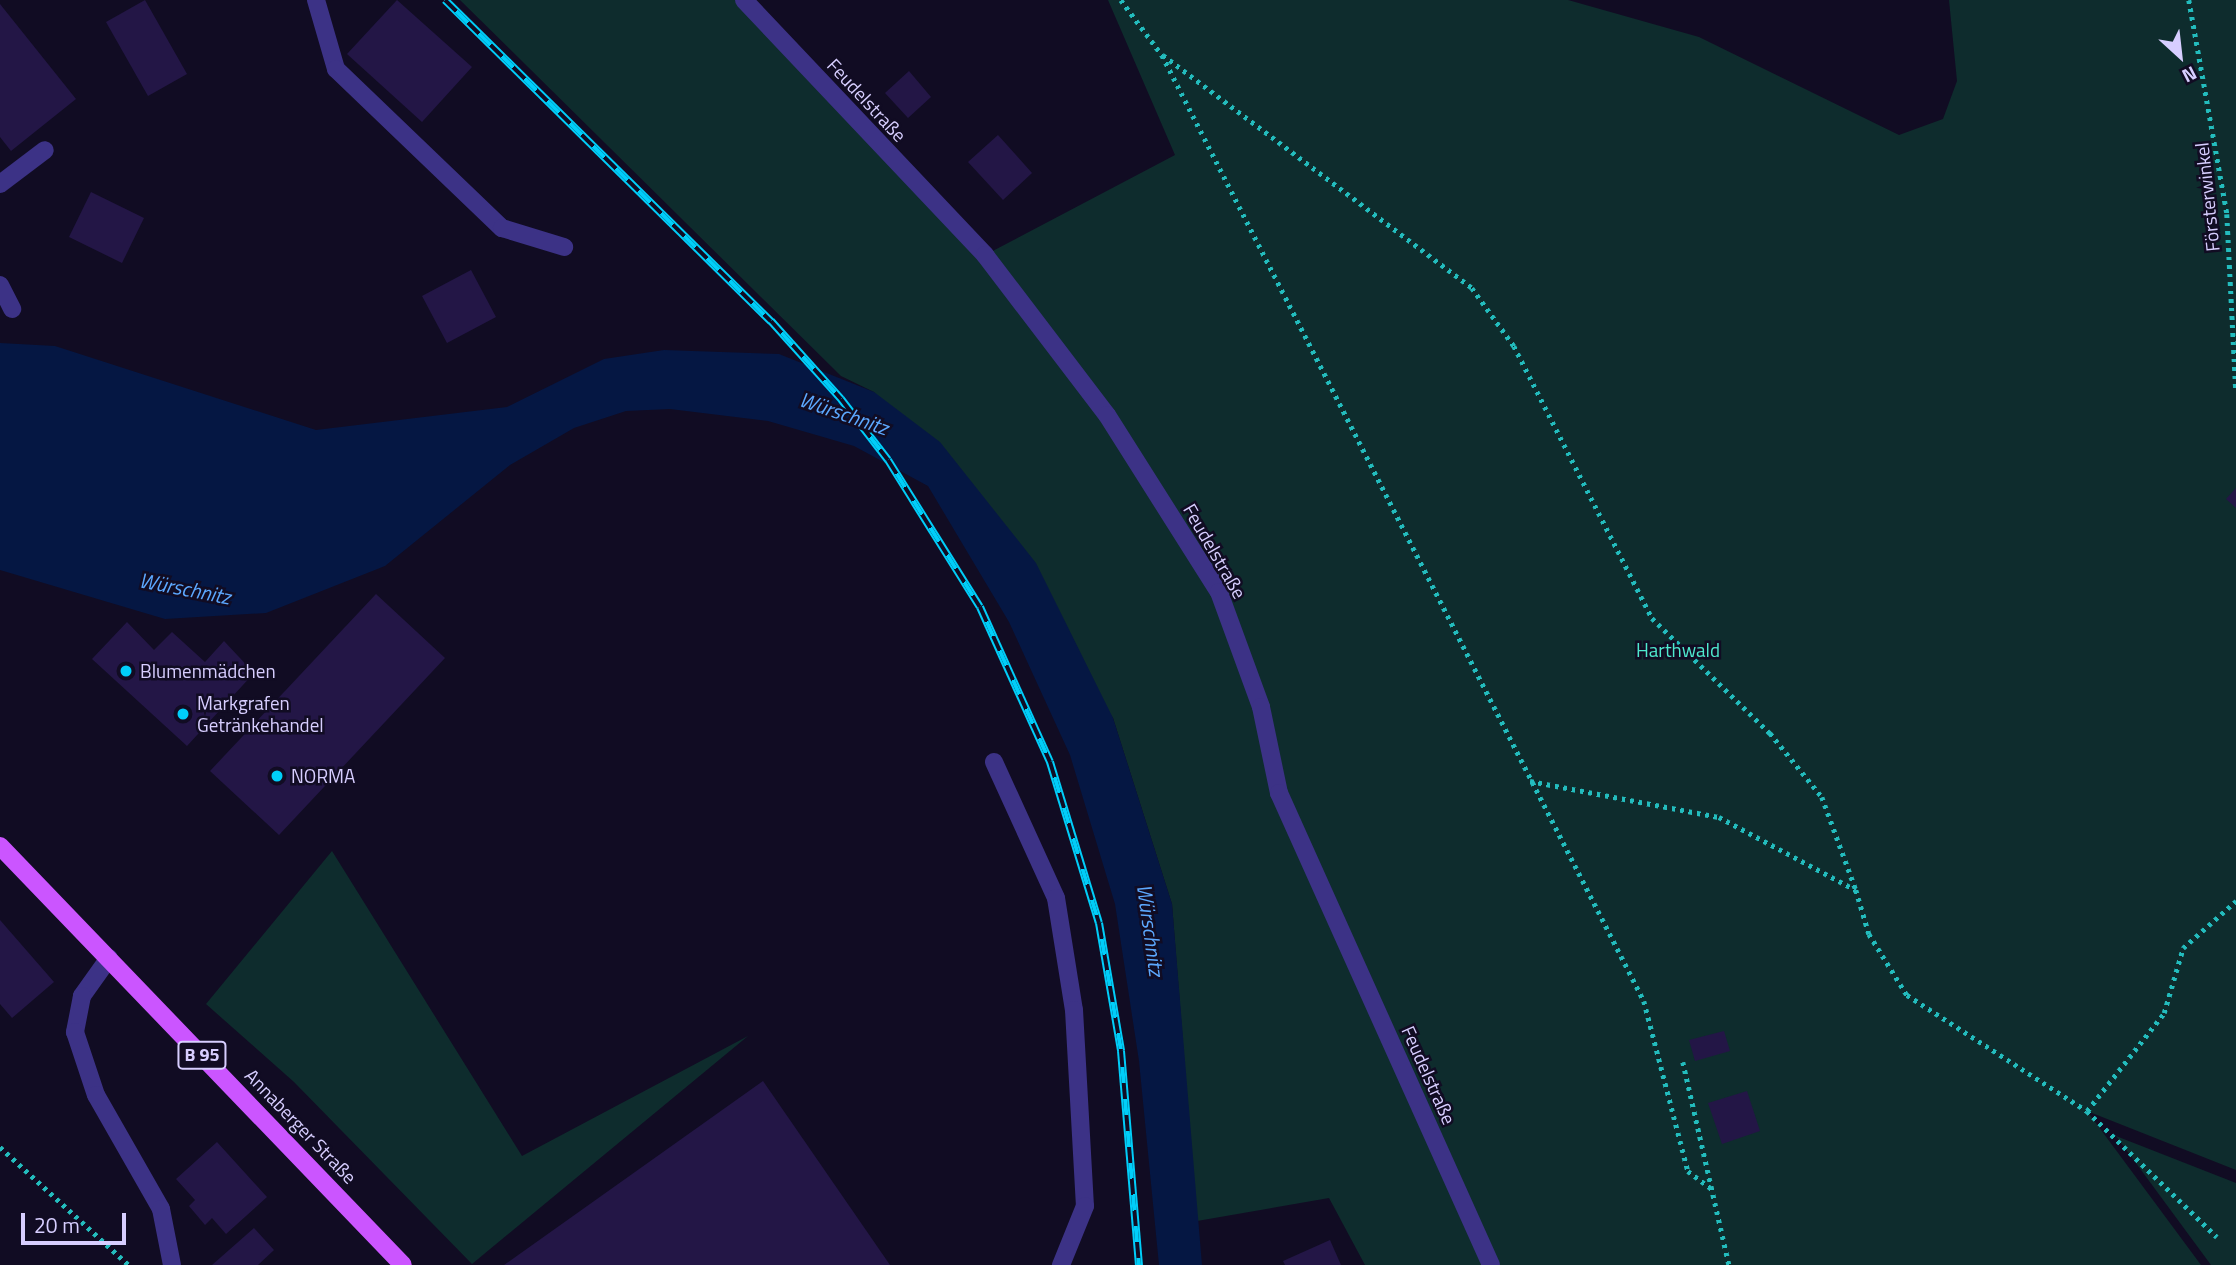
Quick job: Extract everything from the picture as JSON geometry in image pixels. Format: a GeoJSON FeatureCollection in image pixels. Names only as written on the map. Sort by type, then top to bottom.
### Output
{"type":"FeatureCollection","features":[{"type":"Feature","properties":{"kind":"main road","name":"Annaberger Straße"},"geometry":{"type":"LineString","coordinates":[[0,846],[403,1265]]}},
{"type":"Feature","properties":{"kind":"street"},"geometry":{"type":"LineString","coordinates":[[316,0],[336,69],[502,228],[564,247]]}},
{"type":"Feature","properties":{"kind":"street","name":"Feudelstraße"},"geometry":{"type":"LineString","coordinates":[[744,0],[985,255],[1107,415],[1219,592],[1261,707],[1279,793],[1492,1265]]}},
{"type":"Feature","properties":{"kind":"street"},"geometry":{"type":"LineString","coordinates":[[0,184],[45,150]]}},
{"type":"Feature","properties":{"kind":"street"},"geometry":{"type":"LineString","coordinates":[[0,285],[12,309]]}},
{"type":"Feature","properties":{"kind":"street"},"geometry":{"type":"LineString","coordinates":[[994,762],[1056,898],[1074,1010],[1085,1206],[1060,1265]]}},
{"type":"Feature","properties":{"kind":"street"},"geometry":{"type":"LineString","coordinates":[[108,958],[82,996],[75,1032],[96,1095],[161,1209],[172,1265]]}},
{"type":"Feature","properties":{"kind":"path"},"geometry":{"type":"LineString","coordinates":[[1121,0],[1162,55],[1529,781],[1644,1001],[1688,1171],[1712,1189]]}},
{"type":"Feature","properties":{"kind":"path","name":"Försterwinkel"},"geometry":{"type":"LineString","coordinates":[[2189,0],[2227,214],[2236,392]]}},
{"type":"Feature","properties":{"kind":"path"},"geometry":{"type":"LineString","coordinates":[[1162,55],[1472,288],[1514,346],[1652,618],[1770,733],[1822,797],[1869,934],[1908,995],[2087,1111],[2217,1237]]}},
{"type":"Feature","properties":{"kind":"path"},"geometry":{"type":"LineString","coordinates":[[1529,781],[1719,817],[1856,890]]}},
{"type":"Feature","properties":{"kind":"path"},"geometry":{"type":"LineString","coordinates":[[2087,1111],[2164,1013],[2183,948],[2236,901]]}},
{"type":"Feature","properties":{"kind":"path"},"geometry":{"type":"LineString","coordinates":[[1683,1062],[1729,1265]]}},
{"type":"Feature","properties":{"kind":"path"},"geometry":{"type":"LineString","coordinates":[[0,1147],[129,1265]]}},
{"type":"Feature","properties":{"kind":"green space","name":"Harthwald"},"geometry":{"type":"Polygon","coordinates":[[[460,0],[744,0],[985,255],[1175,155],[1108,0],[1568,0],[1699,37],[1899,135],[1943,119],[1957,81],[1949,0],[2236,0],[2236,1170],[2087,1111],[2201,1265],[1365,1265],[1329,1198],[1197,1221],[1172,904],[1113,718],[874,392],[841,376],[460,0]]]}},
{"type":"Feature","properties":{"kind":"green space"},"geometry":{"type":"Polygon","coordinates":[[[332,851],[522,1156],[748,1036],[472,1264],[294,1082],[206,1004],[332,851]]]}},
{"type":"Feature","properties":{"kind":"green space"},"geometry":{"type":"Polygon","coordinates":[[[2116,1136],[2236,1183],[2236,1265],[2211,1265],[2116,1136]]]}},
{"type":"Feature","properties":{"kind":"water","name":"Würschnitz"},"geometry":{"type":"Polygon","coordinates":[[[0,343],[55,346],[316,430],[507,407],[604,359],[664,350],[779,354],[874,392],[940,442],[1036,563],[1113,718],[1172,904],[1202,1265],[1159,1265],[1139,1061],[1115,904],[1070,755],[1009,622],[928,486],[854,446],[768,421],[670,409],[626,411],[574,428],[510,465],[385,566],[266,613],[165,619],[0,570],[0,343]]]}},
{"type":"Feature","properties":{"kind":"building"},"geometry":{"type":"Polygon","coordinates":[[[145,0],[187,74],[148,96],[106,22],[145,0]]]}},
{"type":"Feature","properties":{"kind":"building"},"geometry":{"type":"Polygon","coordinates":[[[397,0],[472,67],[422,122],[347,54],[397,0]]]}},
{"type":"Feature","properties":{"kind":"building"},"geometry":{"type":"Polygon","coordinates":[[[0,4],[76,99],[11,151],[0,137],[0,4]]]}},
{"type":"Feature","properties":{"kind":"building"},"geometry":{"type":"Polygon","coordinates":[[[909,71],[931,97],[908,118],[885,93],[909,71]]]}},
{"type":"Feature","properties":{"kind":"building"},"geometry":{"type":"Polygon","coordinates":[[[998,135],[1032,173],[1003,200],[968,162],[998,135]]]}},
{"type":"Feature","properties":{"kind":"building"},"geometry":{"type":"Polygon","coordinates":[[[91,192],[144,218],[122,263],[69,237],[91,192]]]}},
{"type":"Feature","properties":{"kind":"building"},"geometry":{"type":"Polygon","coordinates":[[[471,270],[496,317],[447,343],[422,296],[471,270]]]}},
{"type":"Feature","properties":{"kind":"building"},"geometry":{"type":"Polygon","coordinates":[[[2236,488],[2236,508],[2226,499],[2236,488]]]}},
{"type":"Feature","properties":{"kind":"building"},"geometry":{"type":"Polygon","coordinates":[[[376,594],[445,658],[279,835],[210,771],[376,594]]]}},
{"type":"Feature","properties":{"kind":"building"},"geometry":{"type":"Polygon","coordinates":[[[127,622],[154,650],[172,632],[205,662],[224,641],[254,673],[187,746],[92,659],[127,622]]]}},
{"type":"Feature","properties":{"kind":"building"},"geometry":{"type":"Polygon","coordinates":[[[0,920],[54,982],[12,1018],[0,1004],[0,920]]]}},
{"type":"Feature","properties":{"kind":"building"},"geometry":{"type":"Polygon","coordinates":[[[1724,1031],[1730,1051],[1695,1061],[1689,1040],[1724,1031]]]}},
{"type":"Feature","properties":{"kind":"building"},"geometry":{"type":"Polygon","coordinates":[[[763,1081],[890,1265],[504,1265],[763,1081]]]}},
{"type":"Feature","properties":{"kind":"building"},"geometry":{"type":"Polygon","coordinates":[[[1747,1091],[1760,1131],[1722,1144],[1708,1103],[1747,1091]]]}},
{"type":"Feature","properties":{"kind":"building"},"geometry":{"type":"Polygon","coordinates":[[[217,1142],[267,1197],[226,1234],[212,1218],[205,1225],[189,1206],[195,1200],[176,1179],[217,1142]]]}},
{"type":"Feature","properties":{"kind":"building"},"geometry":{"type":"Polygon","coordinates":[[[254,1228],[274,1250],[258,1265],[212,1265],[254,1228]]]}},
{"type":"Feature","properties":{"kind":"building"},"geometry":{"type":"Polygon","coordinates":[[[1330,1240],[1341,1265],[1285,1265],[1283,1261],[1330,1240]]]}},
{"type":"Feature","properties":{"kind":"railway"},"geometry":{"type":"LineString","coordinates":[[445,0],[771,321],[841,399],[888,460],[980,607],[1050,762],[1099,923],[1121,1051],[1139,1265]]}},
{"type":"Feature","properties":{"kind":"place","name":"Blumenmädchen"},"geometry":{"type":"Point","coordinates":[126,671]}},
{"type":"Feature","properties":{"kind":"place","name":"Markgrafen Getränkehandel"},"geometry":{"type":"Point","coordinates":[183,714]}},
{"type":"Feature","properties":{"kind":"place","name":"NORMA"},"geometry":{"type":"Point","coordinates":[277,776]}}]}
